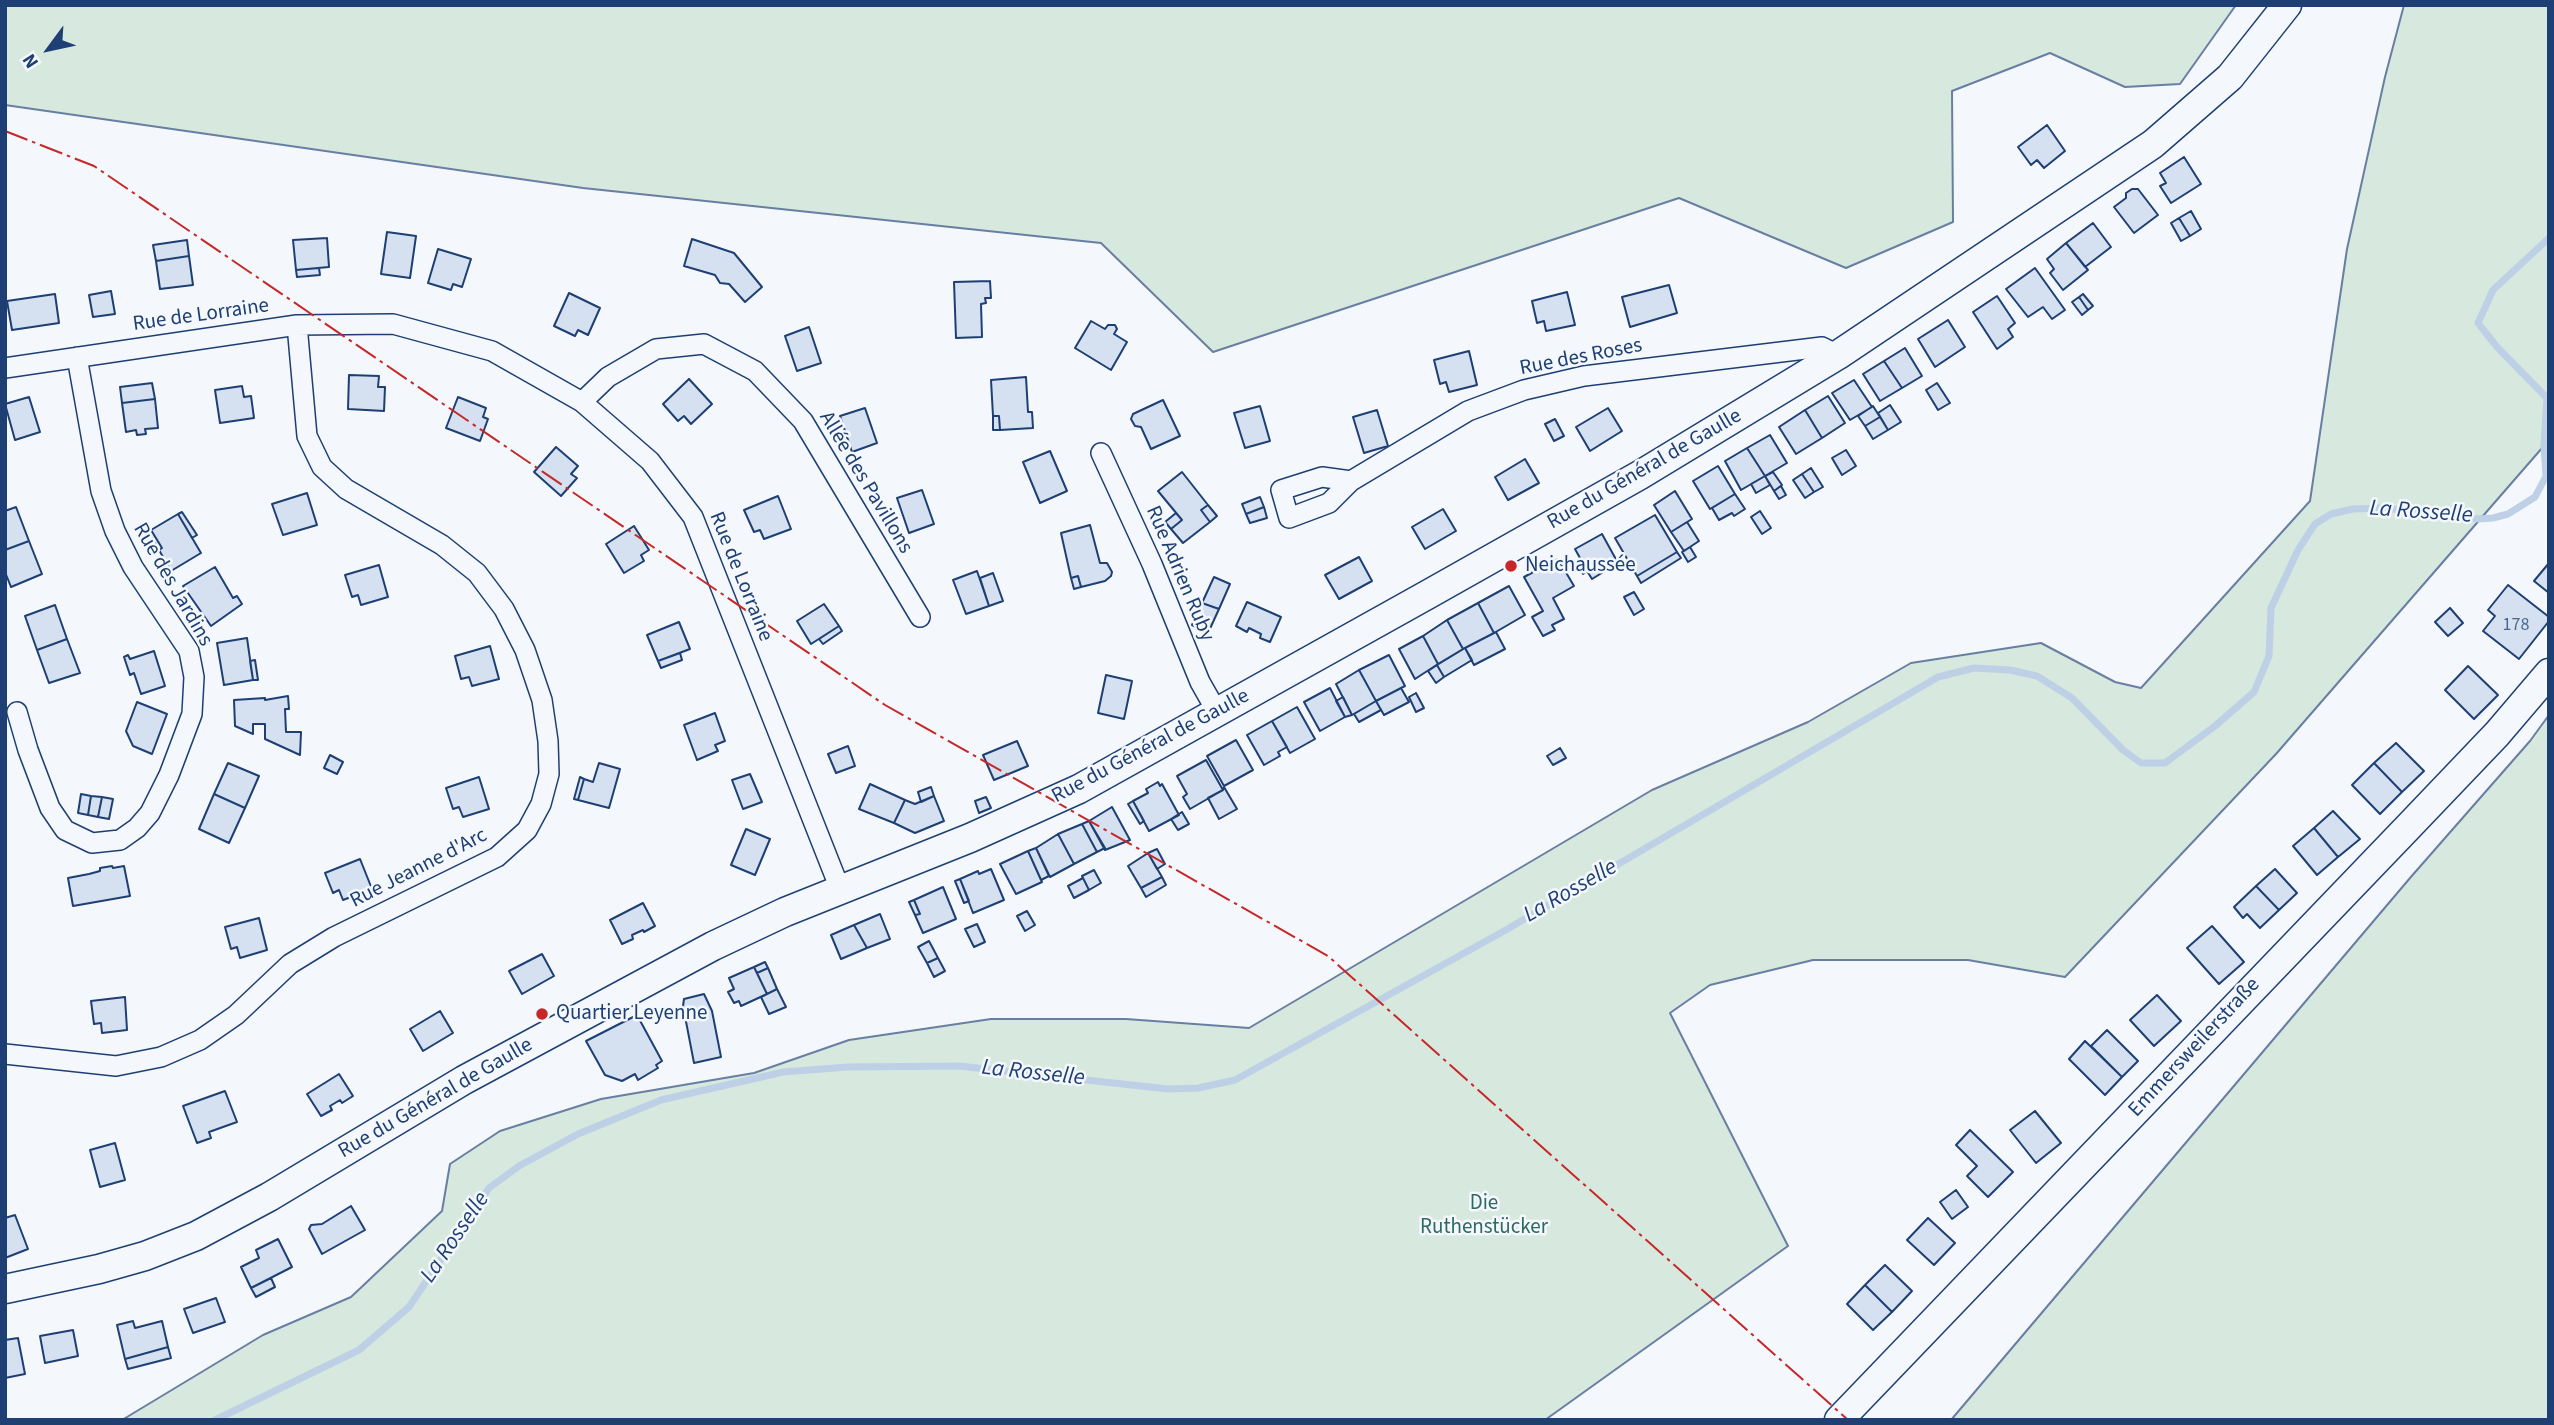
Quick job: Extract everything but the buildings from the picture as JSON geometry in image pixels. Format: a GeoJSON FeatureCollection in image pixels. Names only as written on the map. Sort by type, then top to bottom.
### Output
{"type":"FeatureCollection","features":[{"type":"Feature","properties":{"kind":"main road","name":"Rue du Général de Gaulle"},"geometry":{"type":"LineString","coordinates":[[5,1289],[99,1269],[145,1256],[195,1236],[269,1197],[464,1080],[713,946],[840,889],[970,838],[1079,789],[1640,475],[1838,355],[2153,144],[2230,77],[2287,5]]}},
{"type":"Feature","properties":{"kind":"main road","name":"Emmersweilerstraße"},"geometry":{"type":"LineString","coordinates":[[1839,1420],[2497,734],[2549,673]]}},
{"type":"Feature","properties":{"kind":"street","name":"Rue de Lorraine"},"geometry":{"type":"LineString","coordinates":[[5,368],[297,325],[393,324],[492,351],[582,402],[650,461],[693,517],[840,889]]}},
{"type":"Feature","properties":{"kind":"street","name":"Rue Jeanne d'Arc"},"geometry":{"type":"LineString","coordinates":[[5,1054],[116,1066],[161,1057],[200,1040],[236,1015],[290,964],[334,937],[497,857],[527,830],[541,804],[550,774],[548,741],[542,700],[525,650],[504,609],[477,573],[442,545],[346,489],[322,467],[306,436],[297,325]]}},
{"type":"Feature","properties":{"kind":"street","name":"Allée des Pavillons"},"geometry":{"type":"LineString","coordinates":[[582,402],[608,377],[656,349],[704,344],[755,371],[803,421],[920,617]]}},
{"type":"Feature","properties":{"kind":"street","name":"Rue des Roses"},"geometry":{"type":"LineString","coordinates":[[1352,481],[1468,411],[1524,390],[1584,376],[1822,347],[1838,355]]}},
{"type":"Feature","properties":{"kind":"street","name":"Rue des Jardins"},"geometry":{"type":"LineString","coordinates":[[17,712],[50,808],[65,830],[92,843],[120,840],[150,813],[169,775],[192,715],[194,677],[189,651],[133,567],[115,531],[101,491],[77,357]]}},
{"type":"Feature","properties":{"kind":"street","name":"Rue Adrien Ruby"},"geometry":{"type":"LineString","coordinates":[[1101,453],[1152,564],[1200,682],[1217,712]]}},
{"type":"Feature","properties":{"kind":"green space"},"geometry":{"type":"Polygon","coordinates":[[[5,5],[2236,5],[2180,84],[2125,87],[2050,53],[1952,91],[1953,222],[1846,268],[1679,198],[1213,352],[1101,243],[583,188],[5,105],[5,5]]]}},
{"type":"Feature","properties":{"kind":"green space","name":"Die Ruthenstücker"},"geometry":{"type":"Polygon","coordinates":[[[2404,5],[2549,5],[2549,440],[2276,754],[2065,977],[1968,960],[1813,960],[1710,985],[1670,1013],[1788,1246],[1545,1420],[122,1420],[263,1335],[351,1297],[442,1211],[450,1164],[500,1131],[601,1099],[754,1073],[849,1040],[991,1019],[1126,1019],[1249,1028],[1652,790],[1808,722],[1911,663],[2041,643],[2115,682],[2141,688],[2310,501],[2347,249],[2385,77],[2404,5]]]}},
{"type":"Feature","properties":{"kind":"green space"},"geometry":{"type":"Polygon","coordinates":[[[2549,715],[2549,1420],[1951,1420],[2410,878],[2530,741],[2549,715]]]}},
{"type":"Feature","properties":{"kind":"waterway","name":"La Rosselle"},"geometry":{"type":"LineString","coordinates":[[215,1420],[359,1350],[409,1307],[489,1188],[519,1166],[578,1134],[661,1100],[783,1072],[848,1067],[959,1066],[1168,1089],[1198,1088],[1235,1080],[1504,931],[1938,677],[1974,668],[2010,670],[2037,676],[2072,698],[2123,750],[2141,763],[2165,763],[2215,726],[2254,692],[2269,656],[2271,608],[2298,550],[2315,524],[2331,514],[2353,509],[2384,508],[2478,519],[2493,518],[2508,514],[2535,497],[2546,476],[2544,446],[2547,398],[2497,347],[2478,323],[2493,290],[2549,238]]}},
{"type":"Feature","properties":{"kind":"power"},"geometry":{"type":"LineString","coordinates":[[5,131],[94,166],[885,705],[1328,956],[1848,1420]]}},
{"type":"Feature","properties":{"kind":"place","name":"Neichaussée"},"geometry":{"type":"Point","coordinates":[1511,566]}},
{"type":"Feature","properties":{"kind":"place","name":"Quartier Leyenne"},"geometry":{"type":"Point","coordinates":[542,1014]}}]}
